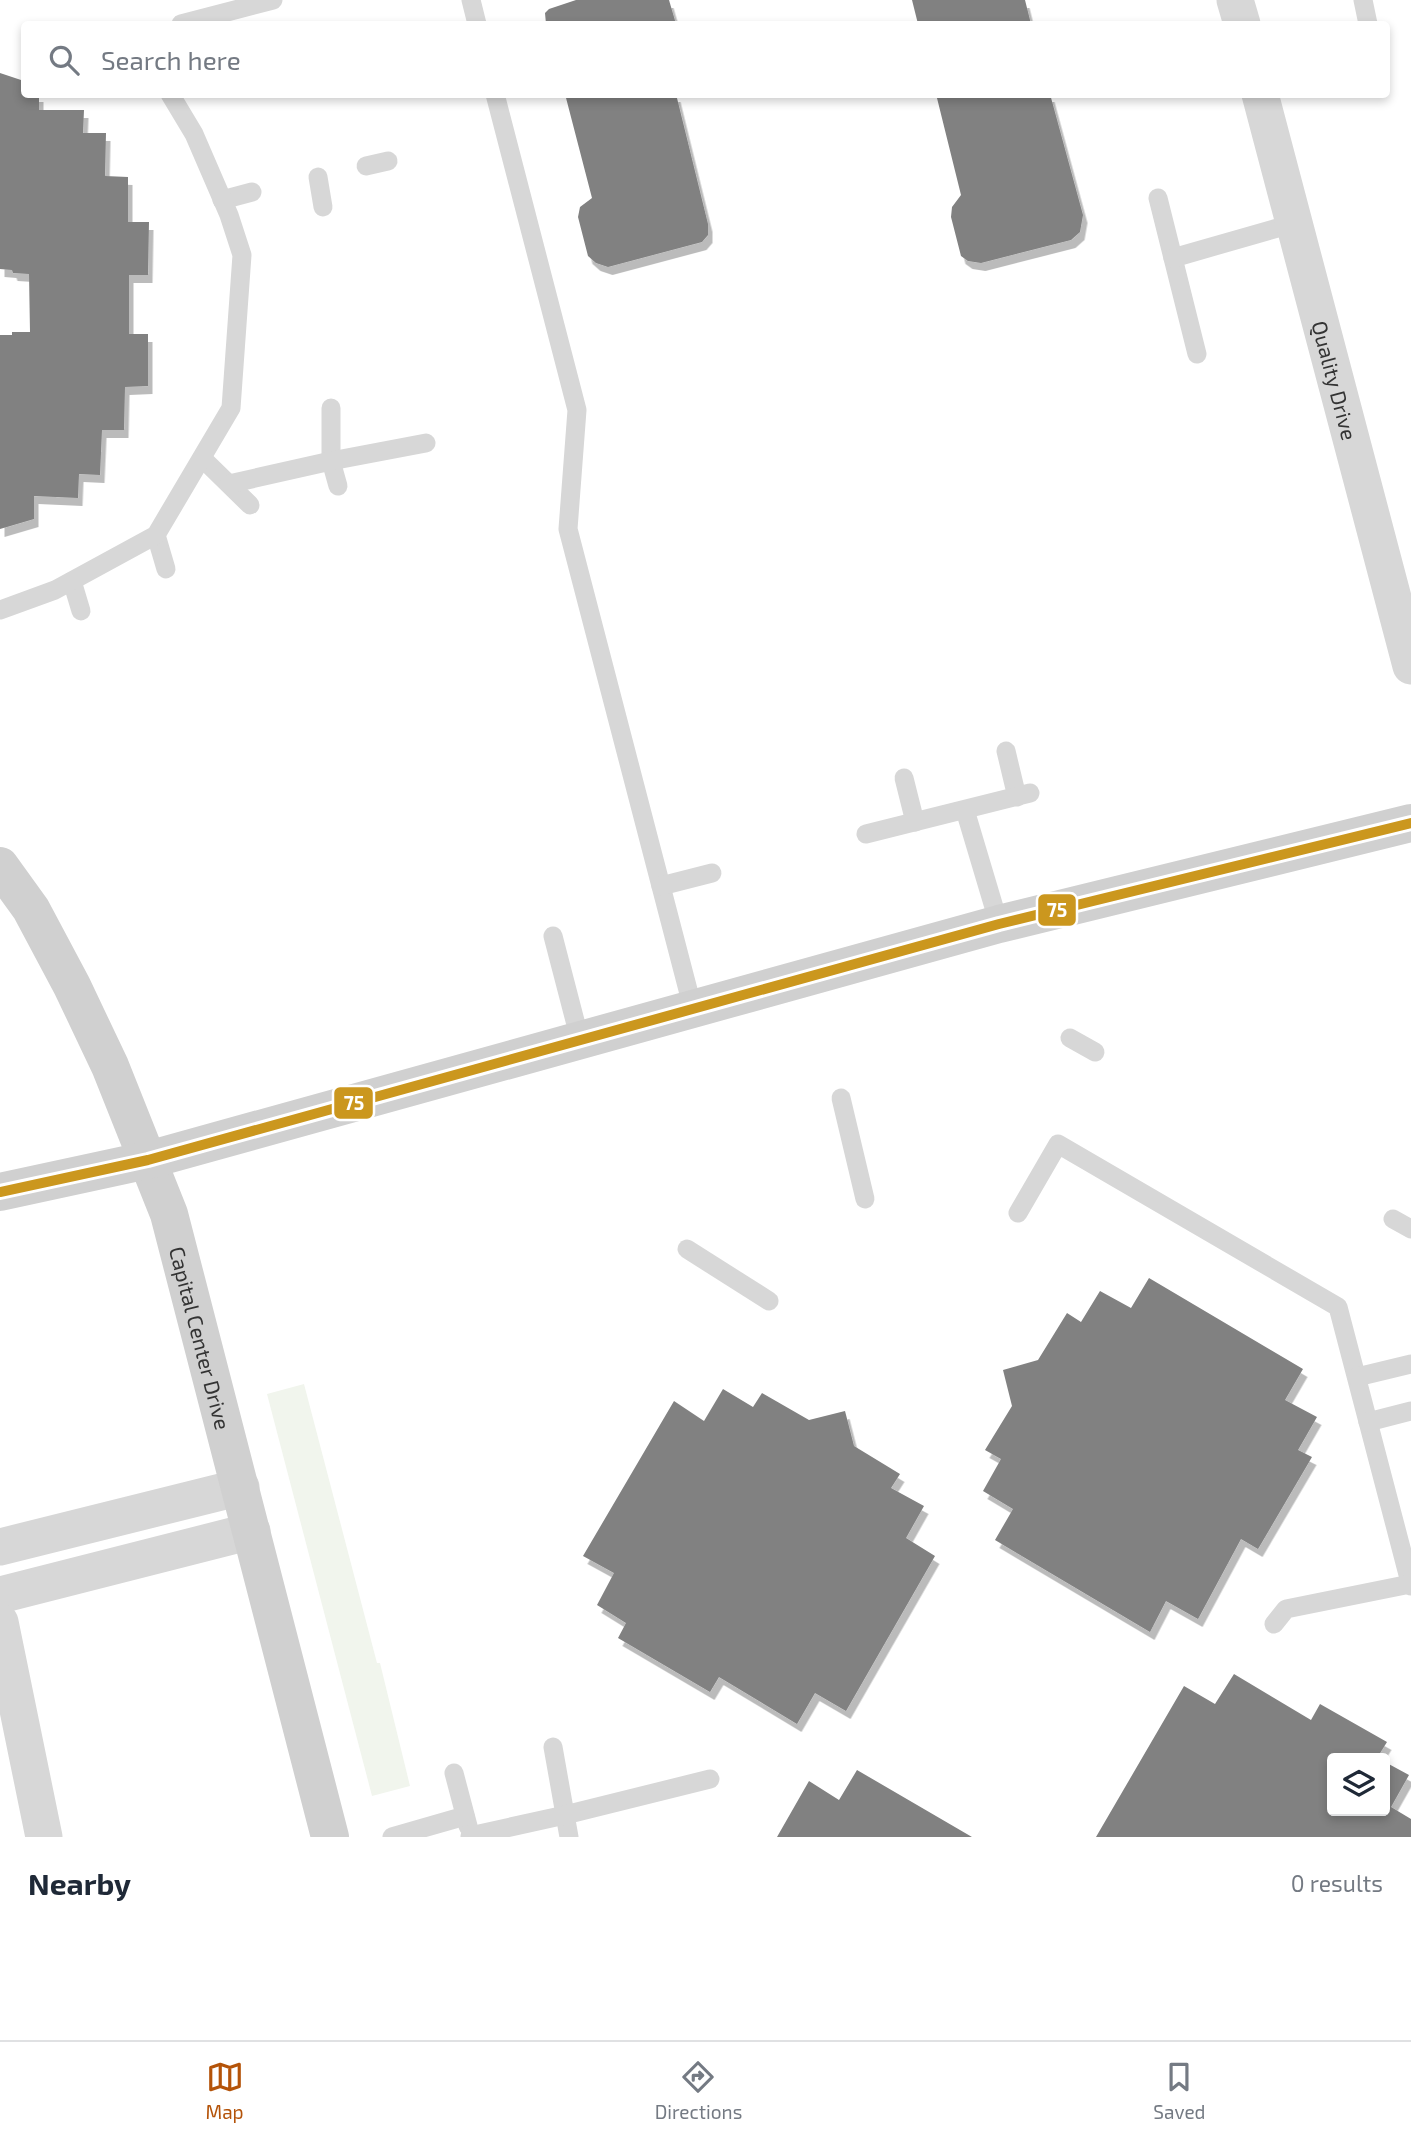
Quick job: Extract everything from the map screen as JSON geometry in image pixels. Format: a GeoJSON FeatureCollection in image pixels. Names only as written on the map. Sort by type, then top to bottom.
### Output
{"type":"FeatureCollection","features":[{"type":"Feature","properties":{"kind":"street"},"geometry":{"type":"LineString","coordinates":[[1236,0],[1241,21]]}},
{"type":"Feature","properties":{"kind":"street","name":"Quality Drive"},"geometry":{"type":"LineString","coordinates":[[1261,98],[1411,666]]}},
{"type":"Feature","properties":{"kind":"street"},"geometry":{"type":"LineString","coordinates":[[0,1192],[148,1160],[999,924],[1411,823]]}},
{"type":"Feature","properties":{"kind":"street","name":"Capital Center Drive"},"geometry":{"type":"LineString","coordinates":[[0,866],[32,909],[72,986],[110,1066],[172,1227],[330,1837]]}},
{"type":"Feature","properties":{"kind":"street"},"geometry":{"type":"LineString","coordinates":[[0,1547],[241,1487]]}},
{"type":"Feature","properties":{"kind":"street"},"geometry":{"type":"LineString","coordinates":[[0,1595],[252,1531]]}},
{"type":"Feature","properties":{"kind":"street"},"geometry":{"type":"LineString","coordinates":[[0,1622],[39,1835]]}},
{"type":"Feature","properties":{"kind":"lane"},"geometry":{"type":"LineString","coordinates":[[192,21],[273,0]]}},
{"type":"Feature","properties":{"kind":"lane"},"geometry":{"type":"LineString","coordinates":[[471,0],[476,21]]}},
{"type":"Feature","properties":{"kind":"lane"},"geometry":{"type":"LineString","coordinates":[[1363,0],[1367,21]]}},
{"type":"Feature","properties":{"kind":"lane"},"geometry":{"type":"LineString","coordinates":[[0,610],[55,590],[156,535],[232,408],[242,255],[194,134],[192,114],[174,98]]}},
{"type":"Feature","properties":{"kind":"lane"},"geometry":{"type":"LineString","coordinates":[[496,98],[577,410],[568,529],[693,1009]]}},
{"type":"Feature","properties":{"kind":"lane"},"geometry":{"type":"LineString","coordinates":[[366,166],[388,161]]}},
{"type":"Feature","properties":{"kind":"lane"},"geometry":{"type":"LineString","coordinates":[[318,177],[323,207]]}},
{"type":"Feature","properties":{"kind":"lane"},"geometry":{"type":"LineString","coordinates":[[222,200],[252,192]]}},
{"type":"Feature","properties":{"kind":"lane"},"geometry":{"type":"LineString","coordinates":[[1158,198],[1197,354]]}},
{"type":"Feature","properties":{"kind":"lane"},"geometry":{"type":"LineString","coordinates":[[1173,258],[1295,223]]}},
{"type":"Feature","properties":{"kind":"lane"},"geometry":{"type":"LineString","coordinates":[[331,408],[331,461],[338,486]]}},
{"type":"Feature","properties":{"kind":"lane"},"geometry":{"type":"LineString","coordinates":[[229,484],[426,443]]}},
{"type":"Feature","properties":{"kind":"lane"},"geometry":{"type":"LineString","coordinates":[[202,458],[250,505]]}},
{"type":"Feature","properties":{"kind":"lane"},"geometry":{"type":"LineString","coordinates":[[156,535],[166,569]]}},
{"type":"Feature","properties":{"kind":"lane"},"geometry":{"type":"LineString","coordinates":[[72,581],[81,611]]}},
{"type":"Feature","properties":{"kind":"lane"},"geometry":{"type":"LineString","coordinates":[[866,834],[1023,795],[1006,751]]}},
{"type":"Feature","properties":{"kind":"lane"},"geometry":{"type":"LineString","coordinates":[[904,778],[915,822]]}},
{"type":"Feature","properties":{"kind":"lane"},"geometry":{"type":"LineString","coordinates":[[965,810],[999,924]]}},
{"type":"Feature","properties":{"kind":"lane"},"geometry":{"type":"LineString","coordinates":[[661,886],[712,873]]}},
{"type":"Feature","properties":{"kind":"lane"},"geometry":{"type":"LineString","coordinates":[[553,936],[580,1040]]}},
{"type":"Feature","properties":{"kind":"lane"},"geometry":{"type":"LineString","coordinates":[[1070,1038],[1095,1052]]}},
{"type":"Feature","properties":{"kind":"lane"},"geometry":{"type":"LineString","coordinates":[[841,1098],[865,1199]]}},
{"type":"Feature","properties":{"kind":"lane"},"geometry":{"type":"LineString","coordinates":[[1018,1213],[1058,1144],[1338,1307],[1411,1585],[1286,1609],[1274,1624]]}},
{"type":"Feature","properties":{"kind":"lane"},"geometry":{"type":"LineString","coordinates":[[1394,1219],[1411,1229]]}},
{"type":"Feature","properties":{"kind":"lane"},"geometry":{"type":"LineString","coordinates":[[687,1249],[769,1301]]}},
{"type":"Feature","properties":{"kind":"lane"},"geometry":{"type":"LineString","coordinates":[[1357,1377],[1411,1364]]}},
{"type":"Feature","properties":{"kind":"lane"},"geometry":{"type":"LineString","coordinates":[[1368,1422],[1411,1411]]}},
{"type":"Feature","properties":{"kind":"lane"},"geometry":{"type":"LineString","coordinates":[[553,1748],[569,1837]]}},
{"type":"Feature","properties":{"kind":"lane"},"geometry":{"type":"LineString","coordinates":[[454,1773],[470,1837],[710,1779]]}},
{"type":"Feature","properties":{"kind":"lane"},"geometry":{"type":"LineString","coordinates":[[391,1837],[465,1816]]}},
{"type":"Feature","properties":{"kind":"shaded area"},"geometry":{"type":"Polygon","coordinates":[[[304,1384],[377,1663],[380,1663],[410,1786],[372,1796],[267,1394],[304,1384]]]}},
{"type":"Feature","properties":{"kind":"building"},"geometry":{"type":"Polygon","coordinates":[[[576,0],[669,0],[675,21],[546,21],[545,13],[549,9],[576,0]]]}},
{"type":"Feature","properties":{"kind":"building"},"geometry":{"type":"Polygon","coordinates":[[[912,0],[1025,0],[1030,21],[917,21],[912,0]]]}},
{"type":"Feature","properties":{"kind":"building"},"geometry":{"type":"Polygon","coordinates":[[[0,73],[21,80],[21,98],[39,98],[39,110],[84,110],[83,133],[106,133],[105,176],[128,177],[128,222],[149,222],[148,275],[129,275],[129,334],[148,334],[148,386],[125,387],[124,430],[102,430],[100,475],[79,474],[78,498],[34,496],[34,519],[0,529],[0,335],[30,332],[29,274],[0,269],[0,73]]]}},
{"type":"Feature","properties":{"kind":"building"},"geometry":{"type":"Polygon","coordinates":[[[566,98],[677,98],[708,224],[708,235],[702,242],[608,267],[596,263],[588,256],[578,217],[580,207],[592,198],[566,98]]]}},
{"type":"Feature","properties":{"kind":"building"},"geometry":{"type":"Polygon","coordinates":[[[937,98],[1051,98],[1083,215],[1080,232],[1071,240],[981,263],[968,261],[961,256],[951,217],[952,207],[961,195],[937,98]]]}},
{"type":"Feature","properties":{"kind":"building"},"geometry":{"type":"Polygon","coordinates":[[[1149,1278],[1303,1369],[1285,1400],[1317,1417],[1298,1450],[1312,1457],[1258,1549],[1241,1539],[1198,1619],[1166,1601],[1150,1632],[995,1540],[1013,1509],[983,1491],[1001,1459],[985,1450],[1012,1406],[1003,1370],[1038,1360],[1067,1313],[1081,1322],[1100,1291],[1131,1308],[1149,1278]]]}},
{"type":"Feature","properties":{"kind":"building"},"geometry":{"type":"Polygon","coordinates":[[[723,1389],[753,1407],[762,1393],[809,1420],[845,1411],[854,1446],[900,1474],[891,1488],[924,1506],[906,1538],[935,1556],[846,1711],[815,1693],[797,1724],[719,1677],[710,1692],[618,1638],[626,1623],[597,1605],[614,1573],[583,1556],[674,1401],[704,1421],[723,1389]]]}},
{"type":"Feature","properties":{"kind":"building"},"geometry":{"type":"Polygon","coordinates":[[[1234,1674],[1311,1720],[1320,1704],[1387,1742],[1380,1753],[1327,1753],[1327,1816],[1390,1816],[1390,1765],[1409,1775],[1391,1807],[1411,1819],[1411,1837],[1096,1837],[1184,1686],[1215,1704],[1234,1674]]]}},
{"type":"Feature","properties":{"kind":"building"},"geometry":{"type":"Polygon","coordinates":[[[857,1770],[972,1837],[777,1837],[809,1781],[839,1800],[857,1770]]]}},
{"type":"Feature","properties":{"kind":"transit line","name":"75"},"geometry":{"type":"LineString","coordinates":[[0,1192],[148,1160],[999,924],[1411,823]]}}]}
